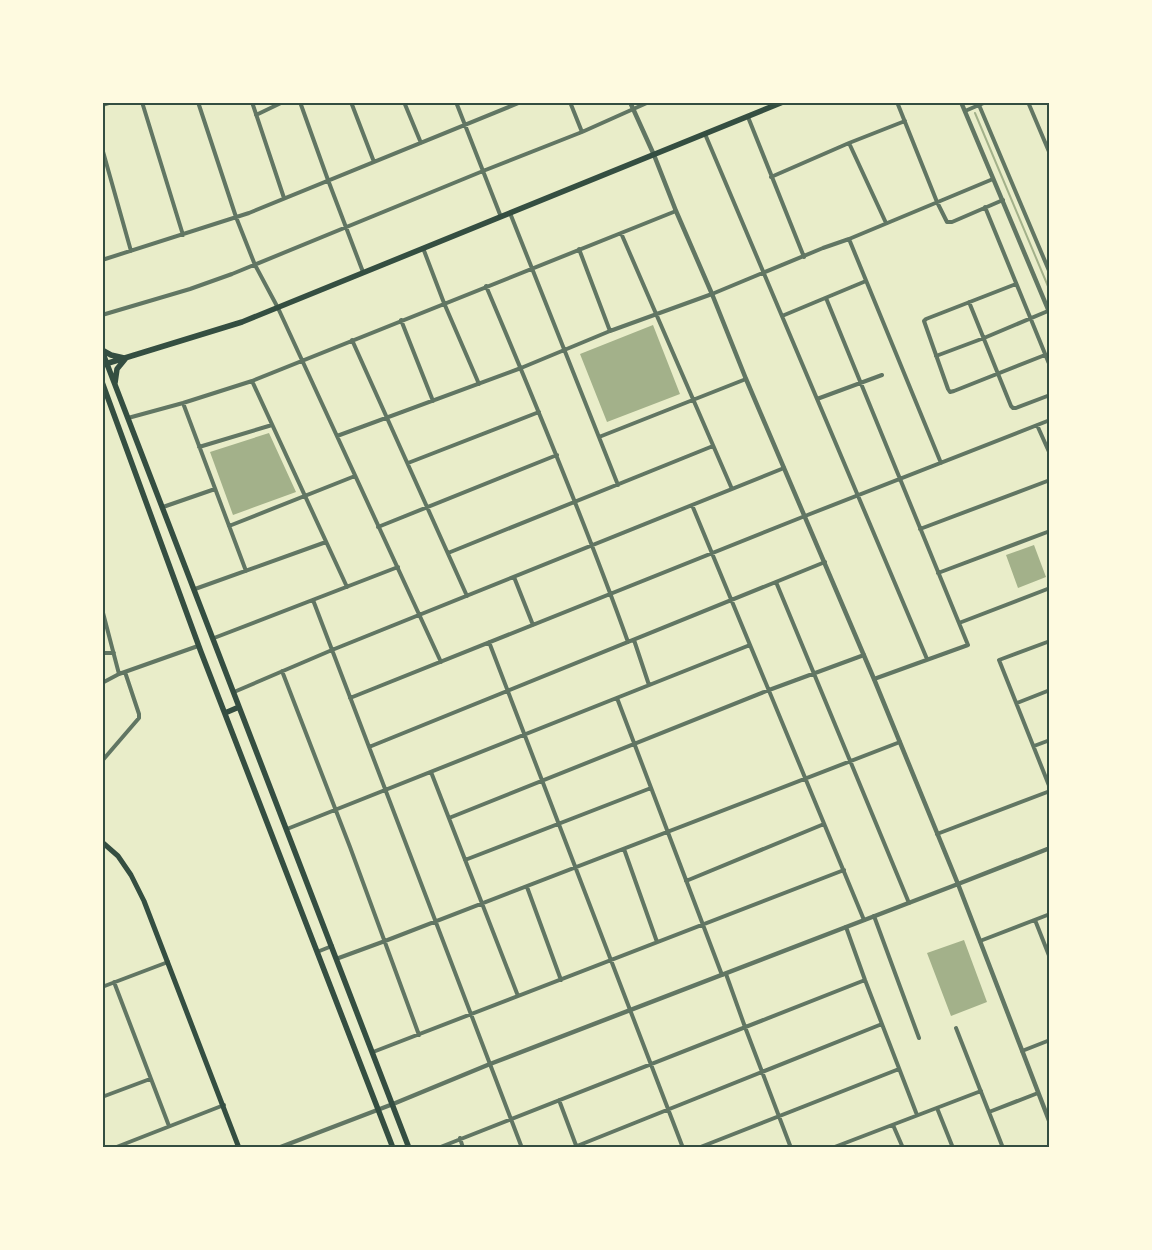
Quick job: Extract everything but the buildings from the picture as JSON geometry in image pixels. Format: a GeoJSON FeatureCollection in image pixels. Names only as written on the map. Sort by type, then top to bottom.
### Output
{"type":"FeatureCollection","features":[{"type":"Feature","properties":{"kind":"main road"},"geometry":{"type":"LineString","coordinates":[[105,365],[242,322],[783,102]]}},
{"type":"Feature","properties":{"kind":"main road"},"geometry":{"type":"LineString","coordinates":[[102,350],[111,355],[126,358]]}},
{"type":"Feature","properties":{"kind":"main road"},"geometry":{"type":"LineString","coordinates":[[102,350],[105,365],[195,588],[410,1148]]}},
{"type":"Feature","properties":{"kind":"main road"},"geometry":{"type":"LineString","coordinates":[[114,384],[118,369],[126,358]]}},
{"type":"Feature","properties":{"kind":"main road"},"geometry":{"type":"LineString","coordinates":[[103,384],[198,646],[393,1148]]}},
{"type":"Feature","properties":{"kind":"main road"},"geometry":{"type":"LineString","coordinates":[[225,713],[240,707]]}},
{"type":"Feature","properties":{"kind":"main road"},"geometry":{"type":"LineString","coordinates":[[102,842],[118,856],[131,875],[144,901],[240,1148]]}},
{"type":"Feature","properties":{"kind":"street"},"geometry":{"type":"LineString","coordinates":[[102,105],[112,102]]}},
{"type":"Feature","properties":{"kind":"street"},"geometry":{"type":"LineString","coordinates":[[142,102],[183,235]]}},
{"type":"Feature","properties":{"kind":"street"},"geometry":{"type":"LineString","coordinates":[[198,102],[236,217],[255,266],[278,308],[440,662]]}},
{"type":"Feature","properties":{"kind":"street"},"geometry":{"type":"LineString","coordinates":[[252,102],[284,198]]}},
{"type":"Feature","properties":{"kind":"street"},"geometry":{"type":"LineString","coordinates":[[256,115],[283,102]]}},
{"type":"Feature","properties":{"kind":"street"},"geometry":{"type":"LineString","coordinates":[[300,102],[363,272]]}},
{"type":"Feature","properties":{"kind":"street"},"geometry":{"type":"LineString","coordinates":[[351,102],[374,162]]}},
{"type":"Feature","properties":{"kind":"street"},"geometry":{"type":"LineString","coordinates":[[404,102],[421,143]]}},
{"type":"Feature","properties":{"kind":"street"},"geometry":{"type":"LineString","coordinates":[[456,102],[501,217]]}},
{"type":"Feature","properties":{"kind":"street"},"geometry":{"type":"LineString","coordinates":[[102,260],[236,217],[465,126],[511,104],[521,102]]}},
{"type":"Feature","properties":{"kind":"street"},"geometry":{"type":"LineString","coordinates":[[570,102],[582,132]]}},
{"type":"Feature","properties":{"kind":"street"},"geometry":{"type":"LineString","coordinates":[[630,102],[654,155],[746,379],[825,562],[938,834],[1050,1123]]}},
{"type":"Feature","properties":{"kind":"street"},"geometry":{"type":"LineString","coordinates":[[102,315],[190,289],[255,266],[582,132],[649,102]]}},
{"type":"Feature","properties":{"kind":"street"},"geometry":{"type":"LineString","coordinates":[[897,102],[937,202],[947,222],[952,222],[1003,200]]}},
{"type":"Feature","properties":{"kind":"street"},"geometry":{"type":"LineString","coordinates":[[936,356],[1049,312],[961,102]]}},
{"type":"Feature","properties":{"kind":"street"},"geometry":{"type":"LineString","coordinates":[[965,112],[986,102]]}},
{"type":"Feature","properties":{"kind":"street"},"geometry":{"type":"LineString","coordinates":[[1028,102],[1050,154]]}},
{"type":"Feature","properties":{"kind":"street"},"geometry":{"type":"LineString","coordinates":[[979,105],[1050,274]]}},
{"type":"Feature","properties":{"kind":"street"},"geometry":{"type":"LineString","coordinates":[[748,117],[804,257]]}},
{"type":"Feature","properties":{"kind":"street"},"geometry":{"type":"LineString","coordinates":[[771,177],[905,121]]}},
{"type":"Feature","properties":{"kind":"street"},"geometry":{"type":"LineString","coordinates":[[705,134],[927,659]]}},
{"type":"Feature","properties":{"kind":"street"},"geometry":{"type":"LineString","coordinates":[[849,143],[886,223]]}},
{"type":"Feature","properties":{"kind":"street"},"geometry":{"type":"LineString","coordinates":[[102,148],[131,251]]}},
{"type":"Feature","properties":{"kind":"street"},"geometry":{"type":"LineString","coordinates":[[337,436],[479,384],[610,331],[764,274],[993,179]]}},
{"type":"Feature","properties":{"kind":"street"},"geometry":{"type":"LineString","coordinates":[[985,207],[1050,366]]}},
{"type":"Feature","properties":{"kind":"street"},"geometry":{"type":"LineString","coordinates":[[128,418],[252,381],[676,211]]}},
{"type":"Feature","properties":{"kind":"street"},"geometry":{"type":"LineString","coordinates":[[510,213],[618,484]]}},
{"type":"Feature","properties":{"kind":"street"},"geometry":{"type":"LineString","coordinates":[[621,233],[732,489]]}},
{"type":"Feature","properties":{"kind":"street"},"geometry":{"type":"LineString","coordinates":[[849,239],[941,463]]}},
{"type":"Feature","properties":{"kind":"street"},"geometry":{"type":"LineString","coordinates":[[423,248],[444,303],[479,384]]}},
{"type":"Feature","properties":{"kind":"street"},"geometry":{"type":"LineString","coordinates":[[578,250],[610,331]]}},
{"type":"Feature","properties":{"kind":"street"},"geometry":{"type":"LineString","coordinates":[[782,316],[866,280]]}},
{"type":"Feature","properties":{"kind":"street"},"geometry":{"type":"LineString","coordinates":[[1016,284],[924,321],[950,392],[1045,355]]}},
{"type":"Feature","properties":{"kind":"street"},"geometry":{"type":"LineString","coordinates":[[486,286],[557,455],[628,642]]}},
{"type":"Feature","properties":{"kind":"street"},"geometry":{"type":"LineString","coordinates":[[1043,299],[1050,297]]}},
{"type":"Feature","properties":{"kind":"street"},"geometry":{"type":"LineString","coordinates":[[826,298],[968,645],[874,679]]}},
{"type":"Feature","properties":{"kind":"street"},"geometry":{"type":"LineString","coordinates":[[969,302],[1011,406],[1016,408],[1050,395]]}},
{"type":"Feature","properties":{"kind":"street"},"geometry":{"type":"LineString","coordinates":[[401,320],[433,401]]}},
{"type":"Feature","properties":{"kind":"street"},"geometry":{"type":"LineString","coordinates":[[352,340],[468,596]]}},
{"type":"Feature","properties":{"kind":"street"},"geometry":{"type":"LineString","coordinates":[[817,399],[882,375]]}},
{"type":"Feature","properties":{"kind":"street"},"geometry":{"type":"LineString","coordinates":[[600,437],[746,379]]}},
{"type":"Feature","properties":{"kind":"street"},"geometry":{"type":"LineString","coordinates":[[252,381],[347,587]]}},
{"type":"Feature","properties":{"kind":"street"},"geometry":{"type":"LineString","coordinates":[[183,403],[246,571]]}},
{"type":"Feature","properties":{"kind":"street"},"geometry":{"type":"LineString","coordinates":[[408,463],[539,412]]}},
{"type":"Feature","properties":{"kind":"street"},"geometry":{"type":"LineString","coordinates":[[350,698],[1050,420]]}},
{"type":"Feature","properties":{"kind":"street"},"geometry":{"type":"LineString","coordinates":[[199,447],[272,425]]}},
{"type":"Feature","properties":{"kind":"street"},"geometry":{"type":"LineString","coordinates":[[1038,425],[1050,454]]}},
{"type":"Feature","properties":{"kind":"street"},"geometry":{"type":"LineString","coordinates":[[448,553],[714,446]]}},
{"type":"Feature","properties":{"kind":"street"},"geometry":{"type":"LineString","coordinates":[[378,527],[557,455]]}},
{"type":"Feature","properties":{"kind":"street"},"geometry":{"type":"LineString","coordinates":[[234,692],[332,650],[784,468]]}},
{"type":"Feature","properties":{"kind":"street"},"geometry":{"type":"LineString","coordinates":[[229,526],[355,476]]}},
{"type":"Feature","properties":{"kind":"street"},"geometry":{"type":"LineString","coordinates":[[920,529],[1050,480]]}},
{"type":"Feature","properties":{"kind":"street"},"geometry":{"type":"LineString","coordinates":[[163,507],[215,489]]}},
{"type":"Feature","properties":{"kind":"street"},"geometry":{"type":"LineString","coordinates":[[692,505],[864,920]]}},
{"type":"Feature","properties":{"kind":"street"},"geometry":{"type":"LineString","coordinates":[[938,573],[1050,531]]}},
{"type":"Feature","properties":{"kind":"street"},"geometry":{"type":"LineString","coordinates":[[195,588],[326,542]]}},
{"type":"Feature","properties":{"kind":"street"},"geometry":{"type":"LineString","coordinates":[[369,747],[825,562]]}},
{"type":"Feature","properties":{"kind":"street"},"geometry":{"type":"LineString","coordinates":[[214,638],[398,567]]}},
{"type":"Feature","properties":{"kind":"street"},"geometry":{"type":"LineString","coordinates":[[514,577],[533,625]]}},
{"type":"Feature","properties":{"kind":"street"},"geometry":{"type":"LineString","coordinates":[[776,582],[909,903]]}},
{"type":"Feature","properties":{"kind":"street"},"geometry":{"type":"LineString","coordinates":[[958,622],[1050,588]]}},
{"type":"Feature","properties":{"kind":"street"},"geometry":{"type":"LineString","coordinates":[[313,600],[522,1148]]}},
{"type":"Feature","properties":{"kind":"street"},"geometry":{"type":"LineString","coordinates":[[102,609],[119,674]]}},
{"type":"Feature","properties":{"kind":"street"},"geometry":{"type":"LineString","coordinates":[[634,640],[649,685]]}},
{"type":"Feature","properties":{"kind":"street"},"geometry":{"type":"LineString","coordinates":[[938,834],[1050,789],[1000,660],[1050,641]]}},
{"type":"Feature","properties":{"kind":"street"},"geometry":{"type":"LineString","coordinates":[[489,642],[683,1148]]}},
{"type":"Feature","properties":{"kind":"street"},"geometry":{"type":"LineString","coordinates":[[287,830],[750,645]]}},
{"type":"Feature","properties":{"kind":"street"},"geometry":{"type":"LineString","coordinates":[[102,683],[124,672],[198,646]]}},
{"type":"Feature","properties":{"kind":"street"},"geometry":{"type":"LineString","coordinates":[[102,653],[114,653]]}},
{"type":"Feature","properties":{"kind":"street"},"geometry":{"type":"LineString","coordinates":[[449,818],[634,743],[864,655]]}},
{"type":"Feature","properties":{"kind":"street"},"geometry":{"type":"LineString","coordinates":[[282,671],[336,810],[419,1035]]}},
{"type":"Feature","properties":{"kind":"street"},"geometry":{"type":"LineString","coordinates":[[102,761],[139,718],[124,672]]}},
{"type":"Feature","properties":{"kind":"street"},"geometry":{"type":"LineString","coordinates":[[1017,703],[1050,690]]}},
{"type":"Feature","properties":{"kind":"street"},"geometry":{"type":"LineString","coordinates":[[617,698],[703,925],[745,1027],[791,1148]]}},
{"type":"Feature","properties":{"kind":"street"},"geometry":{"type":"LineString","coordinates":[[1034,746],[1050,740]]}},
{"type":"Feature","properties":{"kind":"street"},"geometry":{"type":"LineString","coordinates":[[336,958],[385,942],[900,742]]}},
{"type":"Feature","properties":{"kind":"street"},"geometry":{"type":"LineString","coordinates":[[431,772],[518,996]]}},
{"type":"Feature","properties":{"kind":"street"},"geometry":{"type":"LineString","coordinates":[[465,860],[651,788]]}},
{"type":"Feature","properties":{"kind":"street"},"geometry":{"type":"LineString","coordinates":[[686,881],[824,824]]}},
{"type":"Feature","properties":{"kind":"street"},"geometry":{"type":"LineString","coordinates":[[278,1148],[490,1064],[1050,848]]}},
{"type":"Feature","properties":{"kind":"street"},"geometry":{"type":"LineString","coordinates":[[624,849],[657,942]]}},
{"type":"Feature","properties":{"kind":"street"},"geometry":{"type":"LineString","coordinates":[[373,1052],[844,870]]}},
{"type":"Feature","properties":{"kind":"street"},"geometry":{"type":"LineString","coordinates":[[527,887],[561,980]]}},
{"type":"Feature","properties":{"kind":"street"},"geometry":{"type":"LineString","coordinates":[[980,942],[1050,914]]}},
{"type":"Feature","properties":{"kind":"street"},"geometry":{"type":"LineString","coordinates":[[874,916],[919,1038]]}},
{"type":"Feature","properties":{"kind":"street"},"geometry":{"type":"LineString","coordinates":[[1035,920],[1050,958]]}},
{"type":"Feature","properties":{"kind":"street"},"geometry":{"type":"LineString","coordinates":[[846,927],[917,1115]]}},
{"type":"Feature","properties":{"kind":"street"},"geometry":{"type":"LineString","coordinates":[[317,952],[332,946]]}},
{"type":"Feature","properties":{"kind":"street"},"geometry":{"type":"LineString","coordinates":[[102,987],[168,962]]}},
{"type":"Feature","properties":{"kind":"street"},"geometry":{"type":"LineString","coordinates":[[438,1148],[865,980]]}},
{"type":"Feature","properties":{"kind":"street"},"geometry":{"type":"LineString","coordinates":[[114,982],[169,1126]]}},
{"type":"Feature","properties":{"kind":"street"},"geometry":{"type":"LineString","coordinates":[[558,1100],[577,1147],[882,1024]]}},
{"type":"Feature","properties":{"kind":"street"},"geometry":{"type":"LineString","coordinates":[[956,1028],[1002,1148]]}},
{"type":"Feature","properties":{"kind":"street"},"geometry":{"type":"LineString","coordinates":[[1022,1051],[1050,1040]]}},
{"type":"Feature","properties":{"kind":"street"},"geometry":{"type":"LineString","coordinates":[[698,1148],[899,1069]]}},
{"type":"Feature","properties":{"kind":"street"},"geometry":{"type":"LineString","coordinates":[[102,1098],[150,1079]]}},
{"type":"Feature","properties":{"kind":"street"},"geometry":{"type":"LineString","coordinates":[[832,1148],[981,1091]]}},
{"type":"Feature","properties":{"kind":"street"},"geometry":{"type":"LineString","coordinates":[[989,1112],[1038,1093]]}},
{"type":"Feature","properties":{"kind":"street"},"geometry":{"type":"LineString","coordinates":[[114,1148],[224,1105]]}},
{"type":"Feature","properties":{"kind":"street"},"geometry":{"type":"LineString","coordinates":[[937,1108],[953,1148]]}},
{"type":"Feature","properties":{"kind":"street"},"geometry":{"type":"LineString","coordinates":[[894,1125],[903,1148]]}},
{"type":"Feature","properties":{"kind":"street"},"geometry":{"type":"LineString","coordinates":[[460,1138],[464,1148]]}},
{"type":"Feature","properties":{"kind":"shaded area"},"geometry":{"type":"Polygon","coordinates":[[[653,325],[680,394],[607,422],[580,354],[653,325]]]}},
{"type":"Feature","properties":{"kind":"shaded area"},"geometry":{"type":"Polygon","coordinates":[[[269,433],[296,492],[233,515],[210,452],[269,433]]]}},
{"type":"Feature","properties":{"kind":"shaded area"},"geometry":{"type":"Polygon","coordinates":[[[1034,545],[1046,577],[1018,588],[1006,555],[1034,545]]]}},
{"type":"Feature","properties":{"kind":"shaded area"},"geometry":{"type":"Polygon","coordinates":[[[964,940],[987,1002],[951,1016],[927,953],[964,940]]]}},
{"type":"Feature","properties":{"kind":"waterway"},"geometry":{"type":"LineString","coordinates":[[975,113],[1050,291]]}}]}
